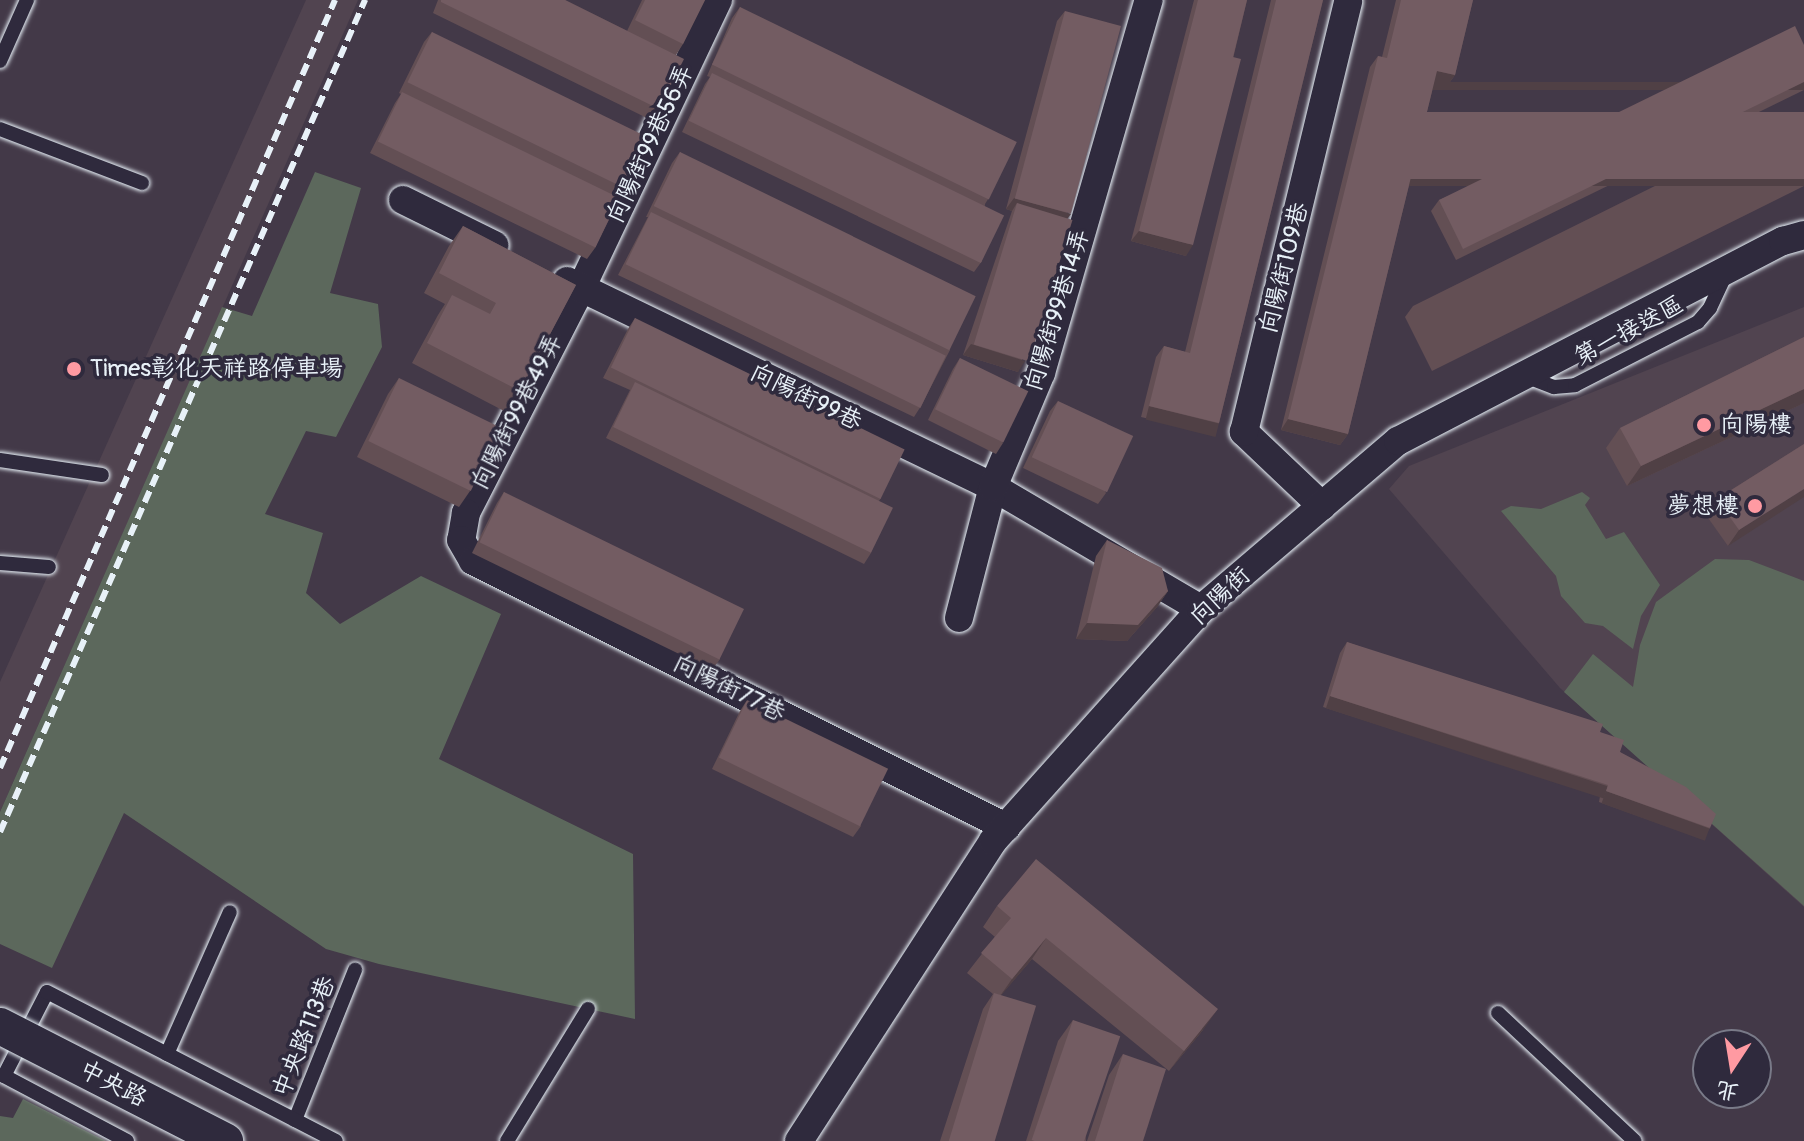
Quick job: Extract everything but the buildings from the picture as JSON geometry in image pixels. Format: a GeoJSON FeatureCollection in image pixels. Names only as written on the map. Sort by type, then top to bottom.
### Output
{"type":"FeatureCollection","features":[{"type":"Feature","properties":{"kind":"street","name":"向陽街99巷56弄"},"geometry":{"type":"LineString","coordinates":[[581,288],[718,0]]}},
{"type":"Feature","properties":{"kind":"street","name":"向陽街99巷14弄"},"geometry":{"type":"LineString","coordinates":[[959,618],[993,487],[1041,373],[1149,0]]}},
{"type":"Feature","properties":{"kind":"street","name":"向陽街109巷"},"geometry":{"type":"LineString","coordinates":[[1322,506],[1244,432],[1348,1]]}},
{"type":"Feature","properties":{"kind":"street"},"geometry":{"type":"LineString","coordinates":[[403,200],[513,254]]}},
{"type":"Feature","properties":{"kind":"street","name":"向陽街"},"geometry":{"type":"LineString","coordinates":[[799,1141],[993,841],[1201,609],[1398,441],[1783,241],[1804,235]]}},
{"type":"Feature","properties":{"kind":"street","name":"向陽街99巷"},"geometry":{"type":"LineString","coordinates":[[540,268],[993,487],[1201,609]]}},
{"type":"Feature","properties":{"kind":"street","name":"向陽街99巷49弄"},"geometry":{"type":"LineString","coordinates":[[461,540],[466,513],[581,288]]}},
{"type":"Feature","properties":{"kind":"street","name":"向陽街77巷"},"geometry":{"type":"LineString","coordinates":[[461,540],[473,561],[1006,827]]}},
{"type":"Feature","properties":{"kind":"street","name":"中央路"},"geometry":{"type":"LineString","coordinates":[[0,1026],[225,1141]]}},
{"type":"Feature","properties":{"kind":"lane"},"geometry":{"type":"LineString","coordinates":[[0,61],[27,0]]}},
{"type":"Feature","properties":{"kind":"lane"},"geometry":{"type":"LineString","coordinates":[[0,129],[142,183]]}},
{"type":"Feature","properties":{"kind":"lane"},"geometry":{"type":"LineString","coordinates":[[0,460],[102,475]]}},
{"type":"Feature","properties":{"kind":"lane"},"geometry":{"type":"LineString","coordinates":[[0,563],[49,567]]}},
{"type":"Feature","properties":{"kind":"lane"},"geometry":{"type":"LineString","coordinates":[[167,1054],[230,912]]}},
{"type":"Feature","properties":{"kind":"lane","name":"中央路113巷"},"geometry":{"type":"LineString","coordinates":[[295,1120],[355,970]]}},
{"type":"Feature","properties":{"kind":"lane"},"geometry":{"type":"LineString","coordinates":[[127,1141],[4,1076],[47,992],[336,1141]]}},
{"type":"Feature","properties":{"kind":"lane"},"geometry":{"type":"LineString","coordinates":[[507,1141],[588,1009]]}},
{"type":"Feature","properties":{"kind":"lane"},"geometry":{"type":"LineString","coordinates":[[1498,1013],[1635,1141]]}},
{"type":"Feature","properties":{"kind":"shaded area"},"geometry":{"type":"Polygon","coordinates":[[[306,0],[358,0],[0,812],[0,682],[306,0]]]}},
{"type":"Feature","properties":{"kind":"shaded area"},"geometry":{"type":"Polygon","coordinates":[[[1804,307],[1804,907],[1560,688],[1389,489],[1409,466],[1804,307]]]}},
{"type":"Feature","properties":{"kind":"green space"},"geometry":{"type":"Polygon","coordinates":[[[315,172],[361,188],[330,293],[378,304],[382,347],[336,437],[306,431],[265,514],[323,533],[306,593],[340,624],[421,576],[501,614],[439,759],[633,854],[635,1019],[379,964],[326,949],[124,813],[52,968],[0,944],[0,812],[222,307],[252,316],[315,172]]]}},
{"type":"Feature","properties":{"kind":"green space"},"geometry":{"type":"Polygon","coordinates":[[[1582,492],[1590,498],[1585,505],[1606,539],[1624,532],[1660,585],[1641,616],[1633,649],[1603,626],[1585,623],[1561,596],[1556,576],[1501,511],[1511,506],[1541,509],[1582,492]]]}},
{"type":"Feature","properties":{"kind":"green space"},"geometry":{"type":"Polygon","coordinates":[[[1715,559],[1749,560],[1804,581],[1804,906],[1564,692],[1593,654],[1633,687],[1640,645],[1656,602],[1715,559]]]}},
{"type":"Feature","properties":{"kind":"green space"},"geometry":{"type":"Polygon","coordinates":[[[23,1099],[106,1141],[0,1141],[0,1116],[13,1118],[23,1099]]]}},
{"type":"Feature","properties":{"kind":"railway"},"geometry":{"type":"LineString","coordinates":[[0,768],[335,0]]}},
{"type":"Feature","properties":{"kind":"railway"},"geometry":{"type":"LineString","coordinates":[[0,832],[365,0]]}},
{"type":"Feature","properties":{"kind":"place","name":"Times彰化天祥路停車場"},"geometry":{"type":"Point","coordinates":[74,369]}},
{"type":"Feature","properties":{"kind":"place","name":"向陽樓"},"geometry":{"type":"Point","coordinates":[1704,425]}},
{"type":"Feature","properties":{"kind":"place","name":"夢想樓"},"geometry":{"type":"Point","coordinates":[1755,506]}}]}
